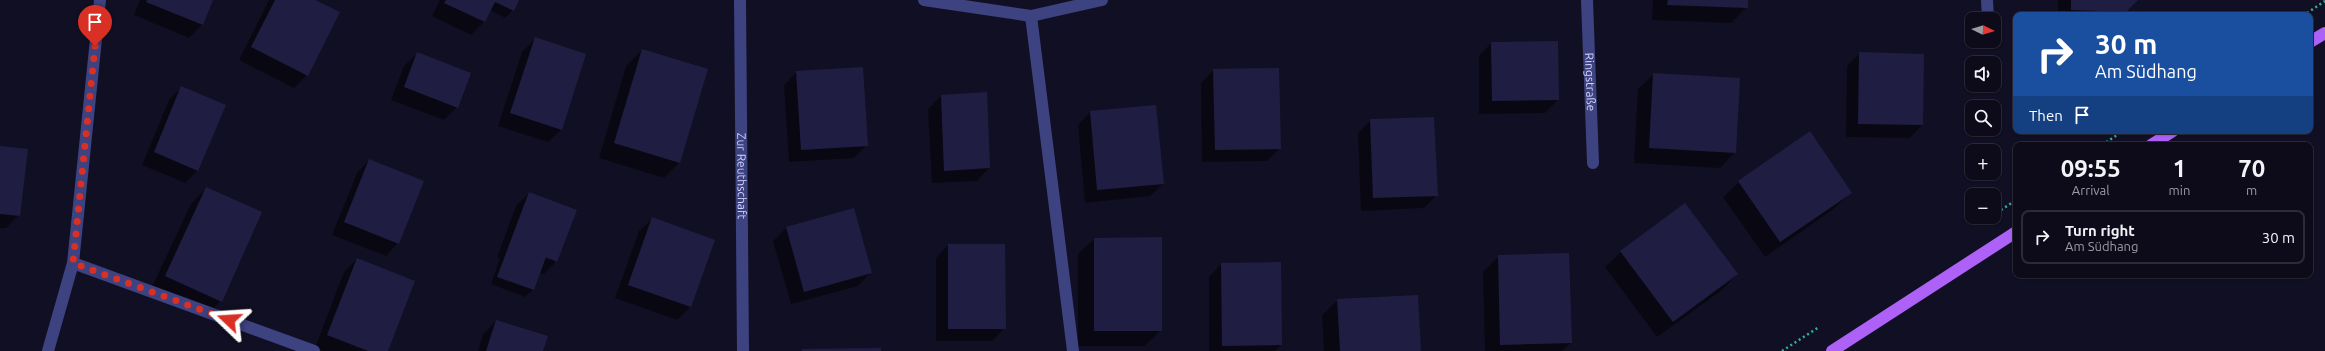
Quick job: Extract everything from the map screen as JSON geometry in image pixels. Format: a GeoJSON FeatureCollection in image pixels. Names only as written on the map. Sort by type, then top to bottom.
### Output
{"type":"FeatureCollection","features":[{"type":"Feature","properties":{"kind":"main road"},"geometry":{"type":"LineString","coordinates":[[2313,40],[2325,33]]}},
{"type":"Feature","properties":{"kind":"main road"},"geometry":{"type":"LineString","coordinates":[[2156,142],[2168,134]]}},
{"type":"Feature","properties":{"kind":"main road"},"geometry":{"type":"LineString","coordinates":[[1832,351],[2013,234]]}},
{"type":"Feature","properties":{"kind":"street"},"geometry":{"type":"LineString","coordinates":[[48,351],[73,263],[100,0]]}},
{"type":"Feature","properties":{"kind":"street","name":"Zur Reuthschaft"},"geometry":{"type":"LineString","coordinates":[[740,0],[743,351]]}},
{"type":"Feature","properties":{"kind":"street"},"geometry":{"type":"LineString","coordinates":[[924,0],[1031,16],[1102,0]]}},
{"type":"Feature","properties":{"kind":"street","name":"Ringstraße"},"geometry":{"type":"LineString","coordinates":[[1587,0],[1593,163]]}},
{"type":"Feature","properties":{"kind":"street"},"geometry":{"type":"LineString","coordinates":[[1987,0],[1988,12]]}},
{"type":"Feature","properties":{"kind":"street"},"geometry":{"type":"LineString","coordinates":[[1031,16],[1073,351]]}},
{"type":"Feature","properties":{"kind":"street"},"geometry":{"type":"LineString","coordinates":[[73,263],[314,351]]}},
{"type":"Feature","properties":{"kind":"path"},"geometry":{"type":"LineString","coordinates":[[2308,12],[2325,1]]}},
{"type":"Feature","properties":{"kind":"path"},"geometry":{"type":"LineString","coordinates":[[2106,142],[2118,134]]}},
{"type":"Feature","properties":{"kind":"path"},"geometry":{"type":"LineString","coordinates":[[2001,210],[2013,202]]}},
{"type":"Feature","properties":{"kind":"building"},"geometry":{"type":"Polygon","coordinates":[[[147,0],[213,0],[203,25],[146,2],[147,0]]]}},
{"type":"Feature","properties":{"kind":"building"},"geometry":{"type":"Polygon","coordinates":[[[275,0],[315,0],[340,12],[308,76],[251,47],[275,0]]]}},
{"type":"Feature","properties":{"kind":"building"},"geometry":{"type":"Polygon","coordinates":[[[446,0],[519,0],[514,11],[495,2],[485,22],[444,3],[446,0]]]}},
{"type":"Feature","properties":{"kind":"building"},"geometry":{"type":"Polygon","coordinates":[[[1668,0],[1748,0],[1748,8],[1667,5],[1668,0]]]}},
{"type":"Feature","properties":{"kind":"building"},"geometry":{"type":"Polygon","coordinates":[[[2071,0],[2138,0],[2126,12],[2071,10],[2071,0]]]}},
{"type":"Feature","properties":{"kind":"building"},"geometry":{"type":"Polygon","coordinates":[[[535,37],[586,54],[562,130],[510,113],[535,37]]]}},
{"type":"Feature","properties":{"kind":"building"},"geometry":{"type":"Polygon","coordinates":[[[1558,41],[1559,100],[1492,101],[1491,42],[1558,41]]]}},
{"type":"Feature","properties":{"kind":"building"},"geometry":{"type":"Polygon","coordinates":[[[642,49],[708,69],[680,163],[614,143],[642,49]]]}},
{"type":"Feature","properties":{"kind":"building"},"geometry":{"type":"Polygon","coordinates":[[[417,52],[471,73],[458,108],[404,87],[417,52]]]}},
{"type":"Feature","properties":{"kind":"building"},"geometry":{"type":"Polygon","coordinates":[[[1859,52],[1924,54],[1923,125],[1858,124],[1859,52]]]}},
{"type":"Feature","properties":{"kind":"building"},"geometry":{"type":"Polygon","coordinates":[[[863,67],[868,146],[801,150],[796,71],[863,67]]]}},
{"type":"Feature","properties":{"kind":"building"},"geometry":{"type":"Polygon","coordinates":[[[1279,68],[1281,149],[1215,150],[1213,69],[1279,68]]]}},
{"type":"Feature","properties":{"kind":"building"},"geometry":{"type":"Polygon","coordinates":[[[1653,73],[1740,78],[1736,153],[1649,148],[1653,73]]]}},
{"type":"Feature","properties":{"kind":"building"},"geometry":{"type":"Polygon","coordinates":[[[181,86],[226,105],[198,171],[154,152],[181,86]]]}},
{"type":"Feature","properties":{"kind":"building"},"geometry":{"type":"Polygon","coordinates":[[[987,92],[990,168],[944,171],[941,95],[987,92]]]}},
{"type":"Feature","properties":{"kind":"building"},"geometry":{"type":"Polygon","coordinates":[[[1156,105],[1164,184],[1097,190],[1090,111],[1156,105]]]}},
{"type":"Feature","properties":{"kind":"building"},"geometry":{"type":"Polygon","coordinates":[[[1434,117],[1438,196],[1373,198],[1370,119],[1434,117]]]}},
{"type":"Feature","properties":{"kind":"building"},"geometry":{"type":"Polygon","coordinates":[[[1810,131],[1852,193],[1780,242],[1738,181],[1810,131]]]}},
{"type":"Feature","properties":{"kind":"building"},"geometry":{"type":"Polygon","coordinates":[[[0,146],[28,149],[20,216],[0,214],[0,146]]]}},
{"type":"Feature","properties":{"kind":"building"},"geometry":{"type":"Polygon","coordinates":[[[369,159],[424,181],[399,244],[344,222],[369,159]]]}},
{"type":"Feature","properties":{"kind":"building"},"geometry":{"type":"Polygon","coordinates":[[[206,187],[262,212],[222,302],[165,276],[206,187]]]}},
{"type":"Feature","properties":{"kind":"building"},"geometry":{"type":"Polygon","coordinates":[[[529,192],[577,210],[557,262],[546,257],[534,290],[497,277],[529,192]]]}},
{"type":"Feature","properties":{"kind":"building"},"geometry":{"type":"Polygon","coordinates":[[[1685,203],[1738,274],[1673,322],[1620,251],[1685,203]]]}},
{"type":"Feature","properties":{"kind":"building"},"geometry":{"type":"Polygon","coordinates":[[[854,208],[872,273],[804,292],[786,227],[854,208]]]}},
{"type":"Feature","properties":{"kind":"building"},"geometry":{"type":"Polygon","coordinates":[[[652,217],[715,240],[691,307],[628,285],[652,217]]]}},
{"type":"Feature","properties":{"kind":"building"},"geometry":{"type":"Polygon","coordinates":[[[1162,237],[1162,331],[1094,331],[1094,238],[1162,237]]]}},
{"type":"Feature","properties":{"kind":"building"},"geometry":{"type":"Polygon","coordinates":[[[948,244],[1005,244],[1006,329],[948,329],[948,244]]]}},
{"type":"Feature","properties":{"kind":"building"},"geometry":{"type":"Polygon","coordinates":[[[1569,253],[1572,343],[1500,345],[1498,255],[1569,253]]]}},
{"type":"Feature","properties":{"kind":"building"},"geometry":{"type":"Polygon","coordinates":[[[357,258],[415,281],[388,351],[368,351],[327,335],[357,258]]]}},
{"type":"Feature","properties":{"kind":"building"},"geometry":{"type":"Polygon","coordinates":[[[1281,262],[1282,345],[1222,346],[1221,263],[1281,262]]]}},
{"type":"Feature","properties":{"kind":"building"},"geometry":{"type":"Polygon","coordinates":[[[1418,295],[1421,351],[1340,351],[1337,299],[1418,295]]]}},
{"type":"Feature","properties":{"kind":"building"},"geometry":{"type":"Polygon","coordinates":[[[496,320],[548,336],[543,351],[486,351],[496,320]]]}},
{"type":"Feature","properties":{"kind":"building"},"geometry":{"type":"Polygon","coordinates":[[[881,348],[881,351],[802,351],[802,349],[881,348]]]}},
{"type":"Feature","properties":{"kind":"route"},"geometry":{"type":"LineString","coordinates":[[95,46],[73,263],[229,320]]}}]}
